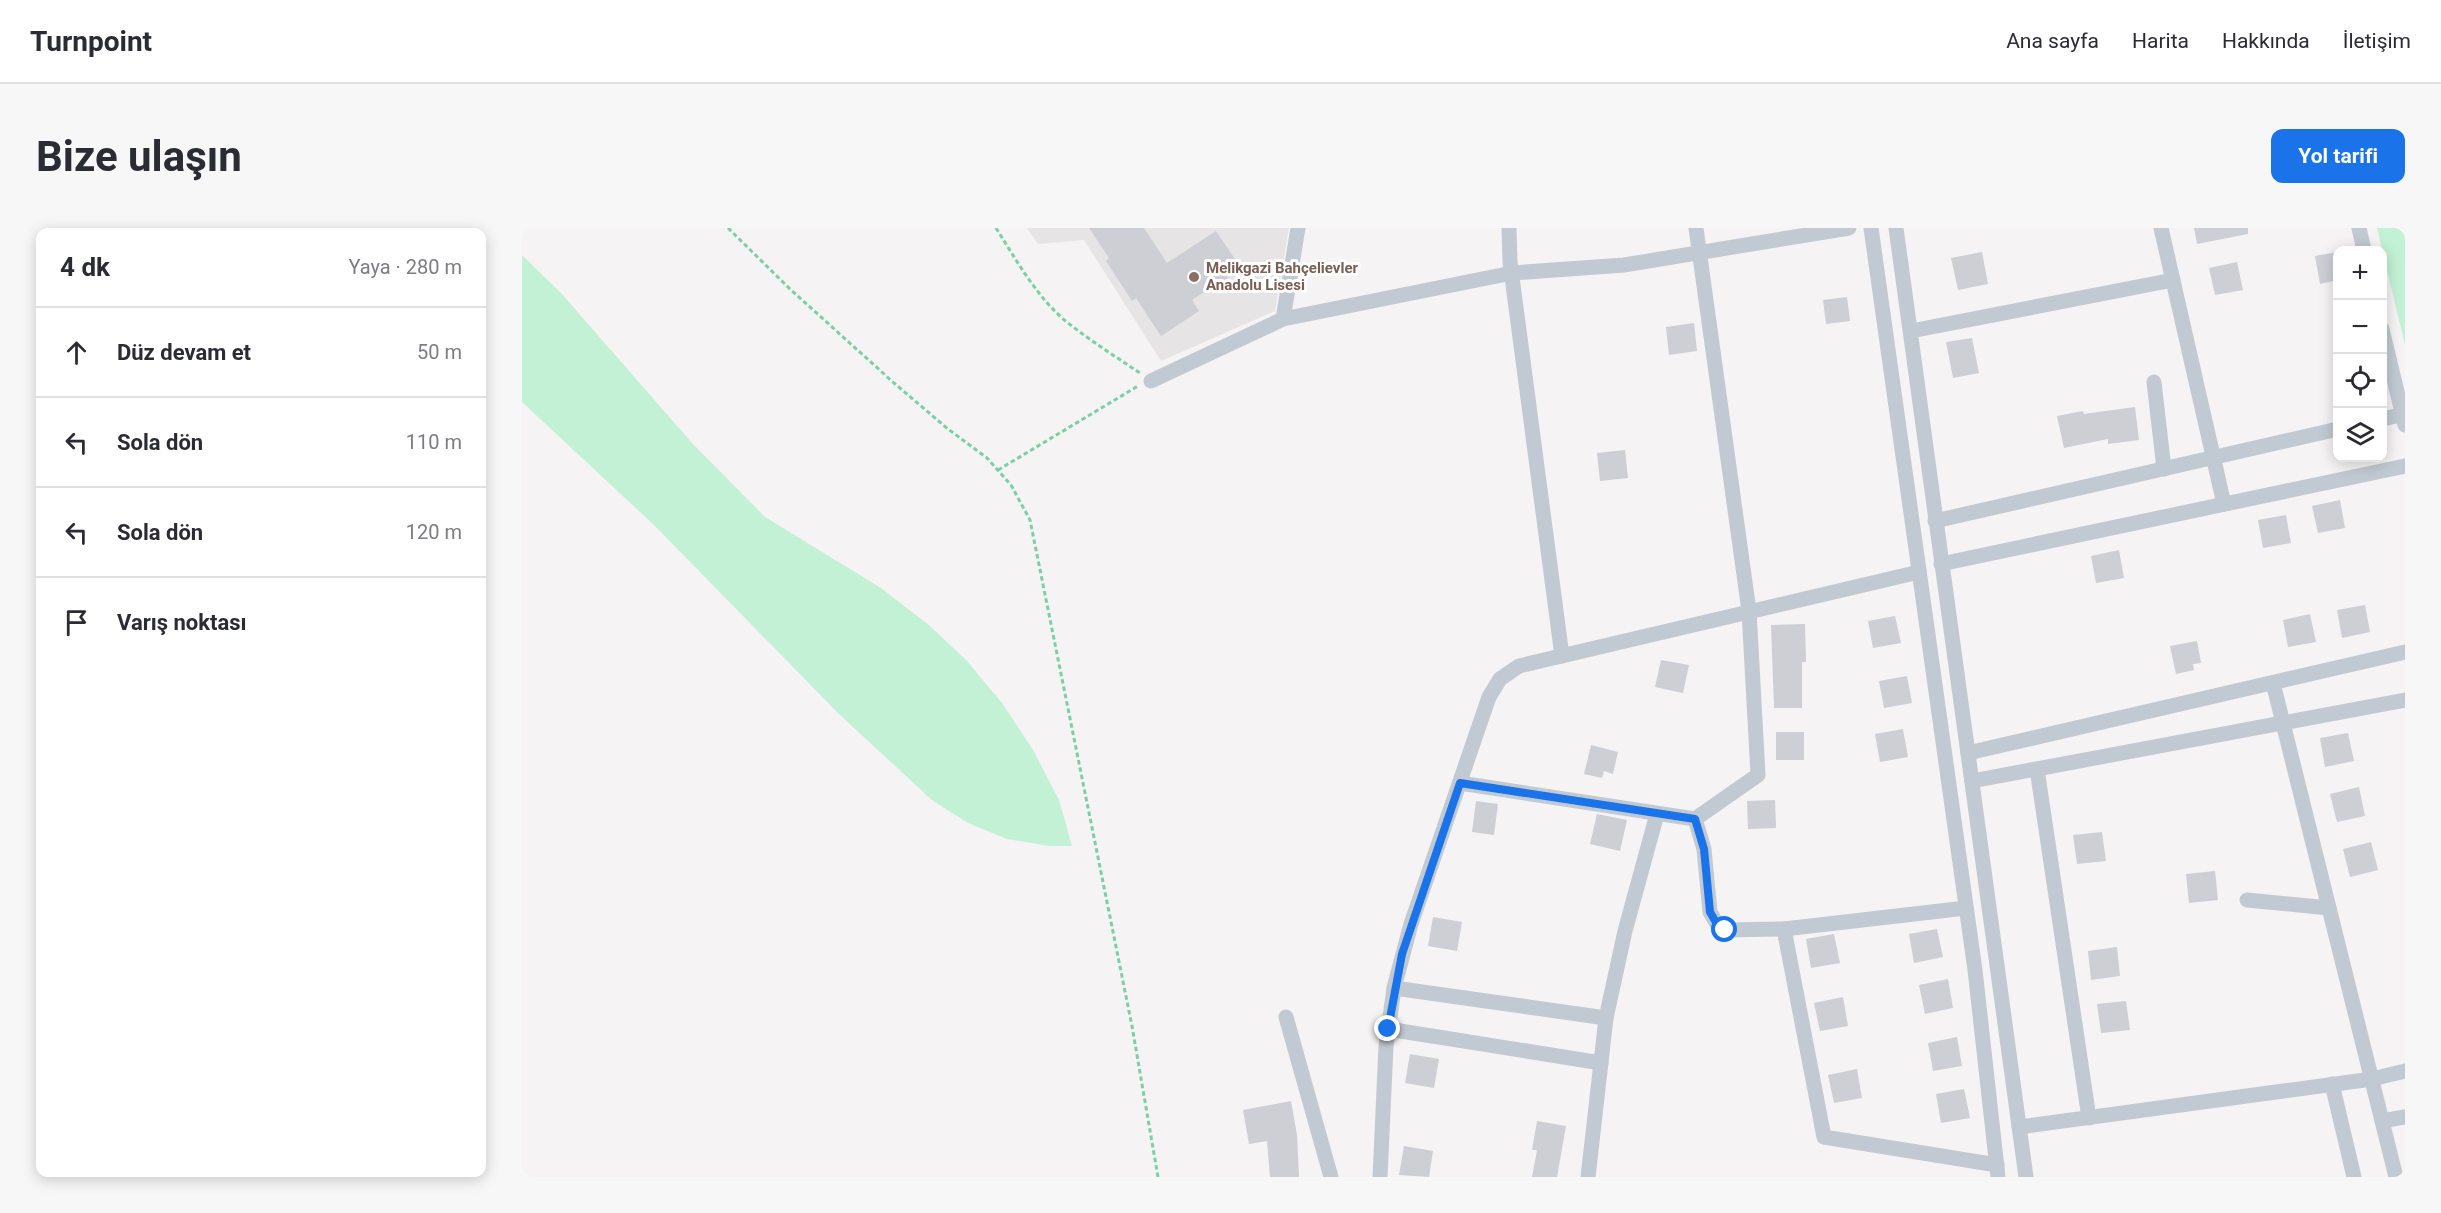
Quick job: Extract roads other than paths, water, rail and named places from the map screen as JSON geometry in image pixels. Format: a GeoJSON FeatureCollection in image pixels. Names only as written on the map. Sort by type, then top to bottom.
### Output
{"type":"FeatureCollection","features":[{"type":"Feature","properties":{"kind":"street"},"geometry":{"type":"LineString","coordinates":[[1283,319],[1298,228]]}},
{"type":"Feature","properties":{"kind":"street"},"geometry":{"type":"LineString","coordinates":[[1509,228],[1512,273],[1562,656]]}},
{"type":"Feature","properties":{"kind":"street"},"geometry":{"type":"LineString","coordinates":[[1460,783],[1695,819],[1758,776],[1749,611],[1696,228]]}},
{"type":"Feature","properties":{"kind":"street"},"geometry":{"type":"LineString","coordinates":[[1150,380],[1283,319],[1512,273],[1624,265],[1849,228]]}},
{"type":"Feature","properties":{"kind":"street"},"geometry":{"type":"LineString","coordinates":[[1784,929],[1824,1137],[1998,1171],[1966,908],[1871,228]]}},
{"type":"Feature","properties":{"kind":"street"},"geometry":{"type":"LineString","coordinates":[[1896,228],[2026,1177]]}},
{"type":"Feature","properties":{"kind":"street"},"geometry":{"type":"LineString","coordinates":[[2161,228],[2224,504]]}},
{"type":"Feature","properties":{"kind":"street"},"geometry":{"type":"LineString","coordinates":[[2359,228],[2363,246]]}},
{"type":"Feature","properties":{"kind":"street"},"geometry":{"type":"LineString","coordinates":[[1911,331],[2173,280]]}},
{"type":"Feature","properties":{"kind":"street"},"geometry":{"type":"LineString","coordinates":[[2387,349],[2404,418],[2387,419]]}},
{"type":"Feature","properties":{"kind":"street"},"geometry":{"type":"LineString","coordinates":[[2154,382],[2164,469]]}},
{"type":"Feature","properties":{"kind":"street"},"geometry":{"type":"LineString","coordinates":[[1935,521],[2333,430]]}},
{"type":"Feature","properties":{"kind":"street"},"geometry":{"type":"LineString","coordinates":[[1941,564],[2405,466]]}},
{"type":"Feature","properties":{"kind":"street"},"geometry":{"type":"LineString","coordinates":[[1380,1177],[1388,1029],[1394,988],[1411,924],[1490,697],[1500,679],[1519,666],[1919,572]]}},
{"type":"Feature","properties":{"kind":"street"},"geometry":{"type":"LineString","coordinates":[[1968,753],[2405,652]]}},
{"type":"Feature","properties":{"kind":"street"},"geometry":{"type":"LineString","coordinates":[[2273,683],[2396,1177]]}},
{"type":"Feature","properties":{"kind":"street"},"geometry":{"type":"LineString","coordinates":[[1972,781],[2405,700]]}},
{"type":"Feature","properties":{"kind":"street"},"geometry":{"type":"LineString","coordinates":[[2037,769],[2089,1118]]}},
{"type":"Feature","properties":{"kind":"street"},"geometry":{"type":"LineString","coordinates":[[1588,1177],[1606,1018],[1625,931],[1657,814]]}},
{"type":"Feature","properties":{"kind":"street"},"geometry":{"type":"LineString","coordinates":[[1695,819],[1704,849],[1710,912],[1717,924],[1730,931],[1784,929],[1966,908]]}},
{"type":"Feature","properties":{"kind":"street"},"geometry":{"type":"LineString","coordinates":[[2247,900],[2329,908]]}},
{"type":"Feature","properties":{"kind":"street"},"geometry":{"type":"LineString","coordinates":[[1394,988],[1606,1018]]}},
{"type":"Feature","properties":{"kind":"street"},"geometry":{"type":"LineString","coordinates":[[1286,1017],[1330,1177]]}},
{"type":"Feature","properties":{"kind":"street"},"geometry":{"type":"LineString","coordinates":[[1388,1029],[1601,1063]]}},
{"type":"Feature","properties":{"kind":"street"},"geometry":{"type":"LineString","coordinates":[[2019,1127],[2372,1079],[2405,1071]]}},
{"type":"Feature","properties":{"kind":"street"},"geometry":{"type":"LineString","coordinates":[[2332,1084],[2354,1177]]}},
{"type":"Feature","properties":{"kind":"street"},"geometry":{"type":"LineString","coordinates":[[2382,1121],[2405,1117]]}},
{"type":"Feature","properties":{"kind":"place","name":"Melikgazi Bahçelievler Anadolu Lisesi"},"geometry":{"type":"Point","coordinates":[1194,277]}}]}
